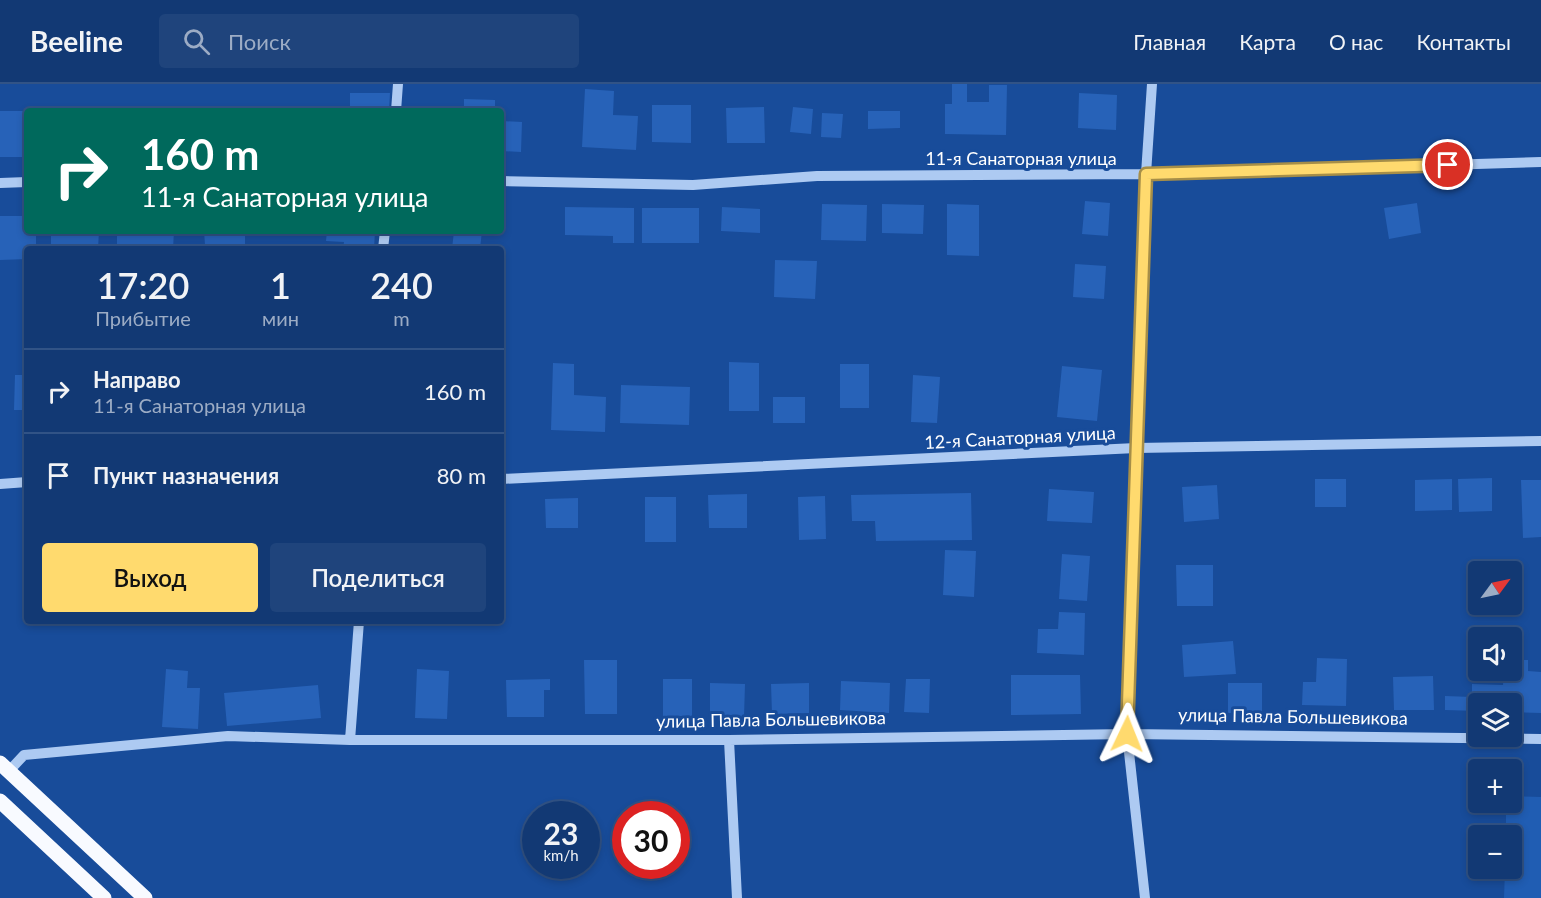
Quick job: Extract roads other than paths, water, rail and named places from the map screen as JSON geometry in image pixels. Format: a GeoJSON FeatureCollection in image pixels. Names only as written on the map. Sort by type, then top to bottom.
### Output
{"type":"FeatureCollection","features":[{"type":"Feature","properties":{"kind":"main road","name":"улица Павла Большевикова"},"geometry":{"type":"LineString","coordinates":[[4,767],[145,898]]}},
{"type":"Feature","properties":{"kind":"main road"},"geometry":{"type":"LineString","coordinates":[[0,801],[104,898]]}},
{"type":"Feature","properties":{"kind":"street"},"geometry":{"type":"LineString","coordinates":[[396,108],[398,84]]}},
{"type":"Feature","properties":{"kind":"street"},"geometry":{"type":"LineString","coordinates":[[1145,898],[1127,734],[1146,174],[1152,84]]}},
{"type":"Feature","properties":{"kind":"street","name":"11-я Санаторная улица"},"geometry":{"type":"LineString","coordinates":[[504,181],[693,185],[817,176],[1146,174],[1541,162]]}},
{"type":"Feature","properties":{"kind":"street"},"geometry":{"type":"LineString","coordinates":[[0,183],[24,182]]}},
{"type":"Feature","properties":{"kind":"street","name":"12-я Санаторная улица"},"geometry":{"type":"LineString","coordinates":[[504,479],[1136,448],[1541,441]]}},
{"type":"Feature","properties":{"kind":"street"},"geometry":{"type":"LineString","coordinates":[[0,484],[24,482]]}},
{"type":"Feature","properties":{"kind":"street"},"geometry":{"type":"LineString","coordinates":[[350,740],[359,624]]}},
{"type":"Feature","properties":{"kind":"street","name":"улица Павла Большевикова"},"geometry":{"type":"LineString","coordinates":[[4,767],[24,755],[228,736],[350,740],[729,740],[1127,734],[1541,739]]}},
{"type":"Feature","properties":{"kind":"street"},"geometry":{"type":"LineString","coordinates":[[729,740],[737,898]]}}]}
